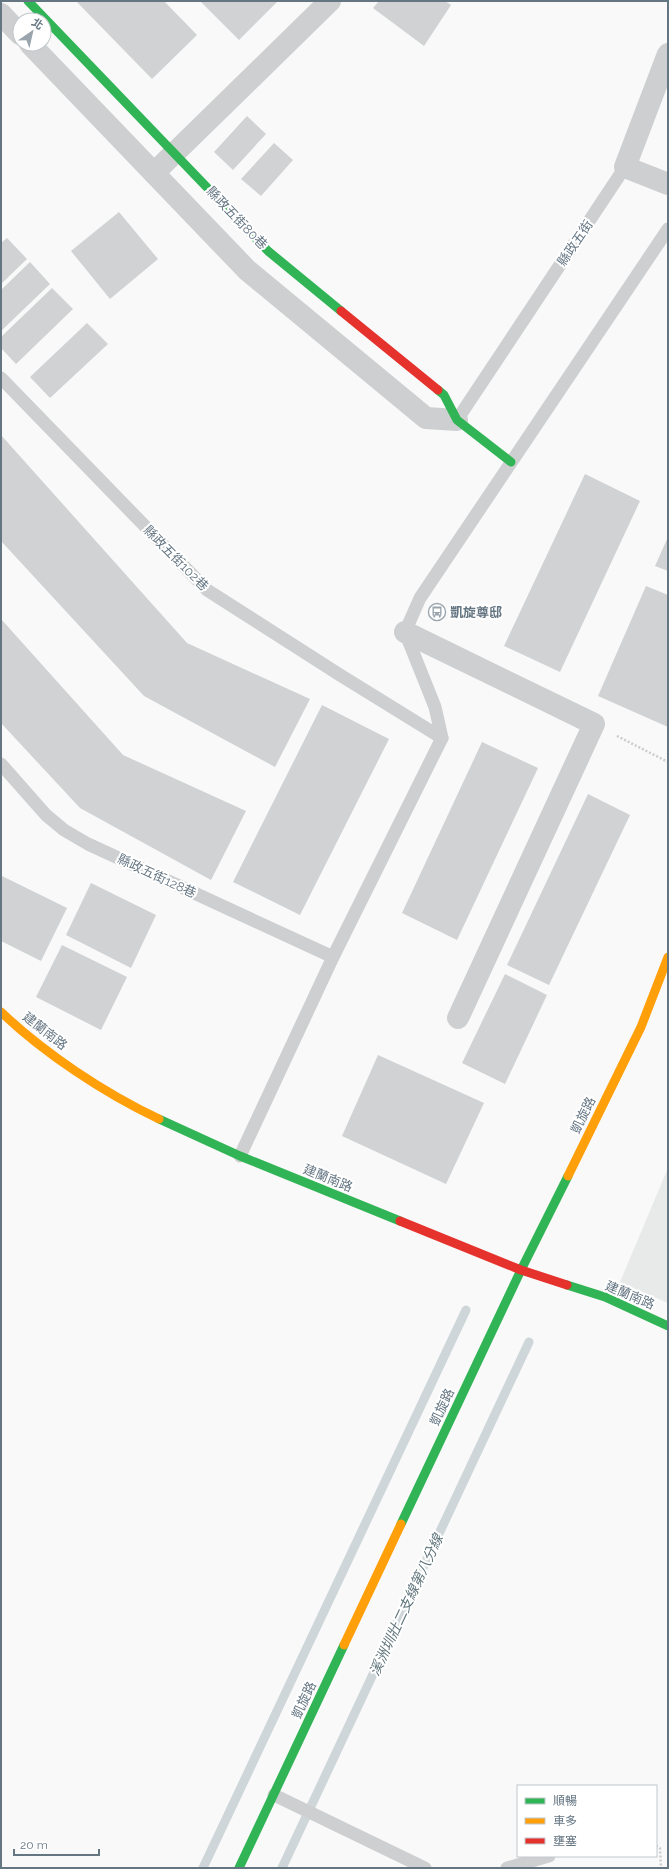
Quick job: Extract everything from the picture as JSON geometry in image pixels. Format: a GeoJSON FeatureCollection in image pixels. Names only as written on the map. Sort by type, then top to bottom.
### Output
{"type":"FeatureCollection","features":[{"type":"Feature","properties":{"kind":"street","name":"縣政五街80巷"},"geometry":{"type":"LineString","coordinates":[[28,1],[268,251],[444,395],[457,420],[511,462]]}},
{"type":"Feature","properties":{"kind":"street"},"geometry":{"type":"LineString","coordinates":[[154,173],[330,1]]}},
{"type":"Feature","properties":{"kind":"street"},"geometry":{"type":"LineString","coordinates":[[1,14],[12,26]]}},
{"type":"Feature","properties":{"kind":"street"},"geometry":{"type":"LineString","coordinates":[[38,52],[247,270],[426,418],[457,420]]}},
{"type":"Feature","properties":{"kind":"street","name":"縣政五街"},"geometry":{"type":"LineString","coordinates":[[625,167],[668,54]]}},
{"type":"Feature","properties":{"kind":"street"},"geometry":{"type":"LineString","coordinates":[[625,167],[668,184]]}},
{"type":"Feature","properties":{"kind":"street"},"geometry":{"type":"LineString","coordinates":[[405,632],[594,724],[458,1018]]}},
{"type":"Feature","properties":{"kind":"street","name":"凱旋路"},"geometry":{"type":"LineString","coordinates":[[239,1868],[521,1270],[641,1027],[668,957]]}},
{"type":"Feature","properties":{"kind":"street","name":"建蘭南路"},"geometry":{"type":"LineString","coordinates":[[1,1012],[23,1033],[81,1075],[151,1115],[240,1156],[521,1270],[605,1297],[668,1326]]}},
{"type":"Feature","properties":{"kind":"lane","name":"縣政五街"},"geometry":{"type":"LineString","coordinates":[[457,420],[625,167]]}},
{"type":"Feature","properties":{"kind":"lane"},"geometry":{"type":"LineString","coordinates":[[240,1156],[334,957],[442,738],[435,707],[405,632],[420,598],[668,229]]}},
{"type":"Feature","properties":{"kind":"lane","name":"縣政五街102巷"},"geometry":{"type":"LineString","coordinates":[[1,378],[207,590],[442,738]]}},
{"type":"Feature","properties":{"kind":"lane","name":"縣政五街128巷"},"geometry":{"type":"LineString","coordinates":[[1,764],[46,815],[64,830],[88,844],[334,957]]}},
{"type":"Feature","properties":{"kind":"lane"},"geometry":{"type":"LineString","coordinates":[[274,1795],[425,1868]]}},
{"type":"Feature","properties":{"kind":"lane"},"geometry":{"type":"LineString","coordinates":[[507,1868],[546,1857]]}},
{"type":"Feature","properties":{"kind":"path"},"geometry":{"type":"LineString","coordinates":[[594,724],[668,762]]}},
{"type":"Feature","properties":{"kind":"path"},"geometry":{"type":"LineString","coordinates":[[657,1846],[660,1848],[661,1868]]}},
{"type":"Feature","properties":{"kind":"shaded area"},"geometry":{"type":"Polygon","coordinates":[[[668,1168],[668,1303],[620,1282],[668,1168]]]}},
{"type":"Feature","properties":{"kind":"building"},"geometry":{"type":"Polygon","coordinates":[[[76,1],[164,1],[197,35],[152,79],[76,1]]]}},
{"type":"Feature","properties":{"kind":"building"},"geometry":{"type":"Polygon","coordinates":[[[200,1],[278,1],[239,40],[200,1]]]}},
{"type":"Feature","properties":{"kind":"building"},"geometry":{"type":"Polygon","coordinates":[[[379,1],[445,1],[451,5],[424,46],[373,8],[379,1]]]}},
{"type":"Feature","properties":{"kind":"building"},"geometry":{"type":"Polygon","coordinates":[[[247,116],[266,134],[233,170],[214,152],[247,116]]]}},
{"type":"Feature","properties":{"kind":"building"},"geometry":{"type":"Polygon","coordinates":[[[274,143],[293,160],[261,196],[241,179],[274,143]]]}},
{"type":"Feature","properties":{"kind":"building"},"geometry":{"type":"Polygon","coordinates":[[[119,212],[158,259],[110,299],[71,251],[119,212]]]}},
{"type":"Feature","properties":{"kind":"building"},"geometry":{"type":"Polygon","coordinates":[[[7,238],[27,259],[1,284],[1,243],[7,238]]]}},
{"type":"Feature","properties":{"kind":"building"},"geometry":{"type":"Polygon","coordinates":[[[30,262],[50,284],[1,331],[1,290],[30,262]]]}},
{"type":"Feature","properties":{"kind":"building"},"geometry":{"type":"Polygon","coordinates":[[[52,288],[73,309],[16,364],[1,348],[1,337],[52,288]]]}},
{"type":"Feature","properties":{"kind":"building"},"geometry":{"type":"Polygon","coordinates":[[[87,323],[108,344],[50,398],[30,377],[87,323]]]}},
{"type":"Feature","properties":{"kind":"building"},"geometry":{"type":"Polygon","coordinates":[[[1,435],[187,643],[310,699],[275,767],[144,696],[1,541],[1,435]]]}},
{"type":"Feature","properties":{"kind":"building"},"geometry":{"type":"Polygon","coordinates":[[[585,474],[640,501],[560,672],[504,646],[585,474]]]}},
{"type":"Feature","properties":{"kind":"building"},"geometry":{"type":"Polygon","coordinates":[[[668,537],[668,571],[655,566],[668,537]]]}},
{"type":"Feature","properties":{"kind":"building"},"geometry":{"type":"Polygon","coordinates":[[[646,586],[668,595],[668,727],[598,696],[646,586]]]}},
{"type":"Feature","properties":{"kind":"building"},"geometry":{"type":"Polygon","coordinates":[[[1,619],[123,755],[246,811],[211,880],[80,808],[1,723],[1,619]]]}},
{"type":"Feature","properties":{"kind":"building"},"geometry":{"type":"Polygon","coordinates":[[[322,705],[389,739],[300,915],[233,882],[322,705]]]}},
{"type":"Feature","properties":{"kind":"building"},"geometry":{"type":"Polygon","coordinates":[[[482,742],[538,768],[457,940],[402,913],[482,742]]]}},
{"type":"Feature","properties":{"kind":"building"},"geometry":{"type":"Polygon","coordinates":[[[588,794],[630,815],[549,985],[507,965],[588,794]]]}},
{"type":"Feature","properties":{"kind":"building"},"geometry":{"type":"Polygon","coordinates":[[[2,876],[67,908],[41,961],[1,941],[2,876]]]}},
{"type":"Feature","properties":{"kind":"building"},"geometry":{"type":"Polygon","coordinates":[[[91,883],[156,915],[131,968],[66,935],[91,883]]]}},
{"type":"Feature","properties":{"kind":"building"},"geometry":{"type":"Polygon","coordinates":[[[62,945],[127,977],[101,1030],[36,997],[62,945]]]}},
{"type":"Feature","properties":{"kind":"building"},"geometry":{"type":"Polygon","coordinates":[[[505,974],[547,995],[505,1084],[462,1063],[505,974]]]}},
{"type":"Feature","properties":{"kind":"building"},"geometry":{"type":"Polygon","coordinates":[[[378,1055],[484,1103],[446,1184],[342,1136],[378,1055]]]}},
{"type":"Feature","properties":{"kind":"waterway"},"geometry":{"type":"LineString","coordinates":[[203,1868],[466,1310]]}},
{"type":"Feature","properties":{"kind":"waterway","name":"溪洲圳壯二支線第八分線"},"geometry":{"type":"LineString","coordinates":[[282,1868],[529,1342]]}},
{"type":"Feature","properties":{"kind":"traffic: fast"},"geometry":{"type":"LineString","coordinates":[[28,1],[268,251],[341,311]]}},
{"type":"Feature","properties":{"kind":"traffic: fast"},"geometry":{"type":"LineString","coordinates":[[438,390],[444,395],[457,420],[511,462]]}},
{"type":"Feature","properties":{"kind":"traffic: fast"},"geometry":{"type":"LineString","coordinates":[[159,1119],[240,1156],[400,1221]]}},
{"type":"Feature","properties":{"kind":"traffic: fast"},"geometry":{"type":"LineString","coordinates":[[401,1524],[521,1270],[568,1176]]}},
{"type":"Feature","properties":{"kind":"traffic: fast"},"geometry":{"type":"LineString","coordinates":[[567,1285],[605,1297],[668,1326]]}},
{"type":"Feature","properties":{"kind":"traffic: fast"},"geometry":{"type":"LineString","coordinates":[[239,1868],[344,1645]]}},
{"type":"Feature","properties":{"kind":"traffic: slow"},"geometry":{"type":"LineString","coordinates":[[568,1176],[641,1027],[668,957]]}},
{"type":"Feature","properties":{"kind":"traffic: slow"},"geometry":{"type":"LineString","coordinates":[[1,1012],[55,1057],[96,1085],[159,1119]]}},
{"type":"Feature","properties":{"kind":"traffic: slow"},"geometry":{"type":"LineString","coordinates":[[344,1645],[401,1524]]}},
{"type":"Feature","properties":{"kind":"traffic: jam"},"geometry":{"type":"LineString","coordinates":[[341,311],[438,390]]}},
{"type":"Feature","properties":{"kind":"traffic: jam"},"geometry":{"type":"LineString","coordinates":[[400,1221],[521,1270],[567,1285]]}},
{"type":"Feature","properties":{"kind":"place","name":"凱旋尊邸"},"geometry":{"type":"Point","coordinates":[437,612]}}]}
